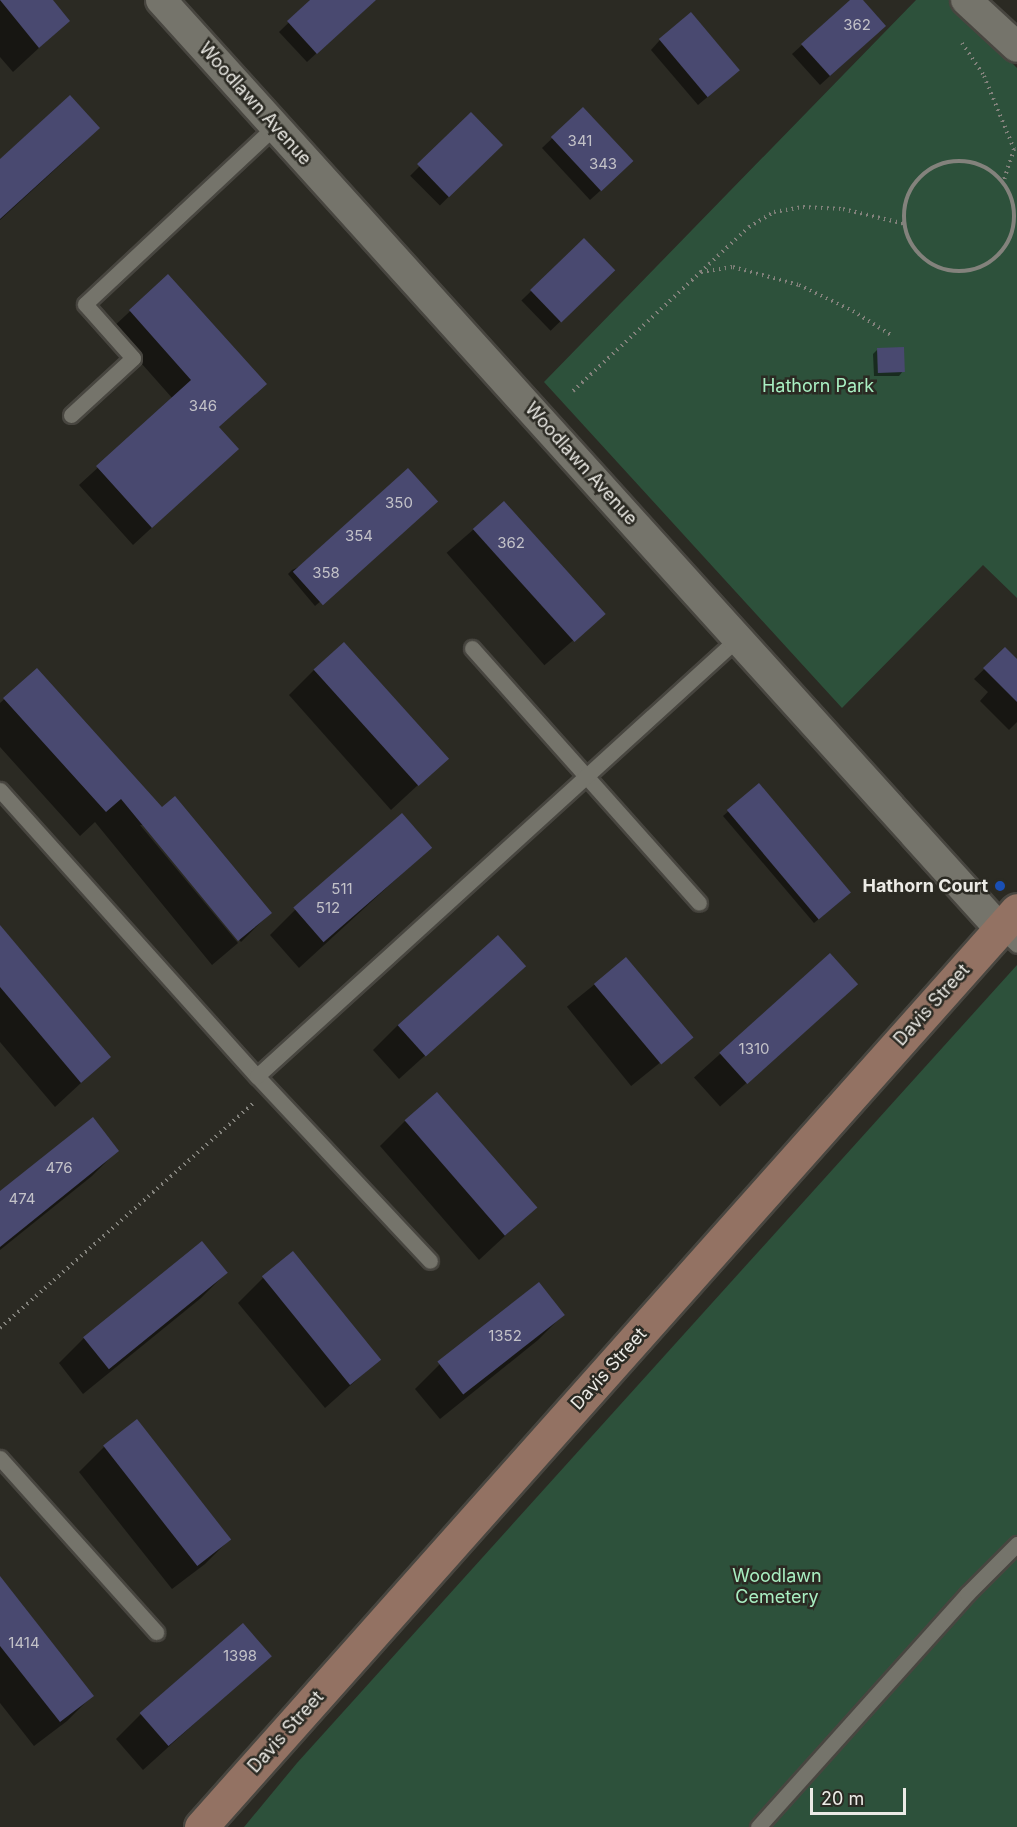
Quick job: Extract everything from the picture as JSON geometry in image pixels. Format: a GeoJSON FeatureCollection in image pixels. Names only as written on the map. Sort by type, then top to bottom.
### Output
{"type":"FeatureCollection","features":[{"type":"Feature","properties":{"kind":"street","name":"Woodlawn Avenue"},"geometry":{"type":"LineString","coordinates":[[161,0],[738,638],[1011,928]]}},
{"type":"Feature","properties":{"kind":"street"},"geometry":{"type":"LineString","coordinates":[[966,0],[1017,47]]}},
{"type":"Feature","properties":{"kind":"street","name":"Davis Street"},"geometry":{"type":"LineString","coordinates":[[201,1827],[1011,928]]}},
{"type":"Feature","properties":{"kind":"lane"},"geometry":{"type":"LineString","coordinates":[[70,415],[133,358],[86,304],[275,126]]}},
{"type":"Feature","properties":{"kind":"lane"},"geometry":{"type":"LineString","coordinates":[[258,1076],[738,638]]}},
{"type":"Feature","properties":{"kind":"lane"},"geometry":{"type":"LineString","coordinates":[[472,648],[699,903]]}},
{"type":"Feature","properties":{"kind":"lane"},"geometry":{"type":"LineString","coordinates":[[0,790],[258,1076],[430,1261]]}},
{"type":"Feature","properties":{"kind":"lane"},"geometry":{"type":"LineString","coordinates":[[0,1458],[156,1632]]}},
{"type":"Feature","properties":{"kind":"lane"},"geometry":{"type":"LineString","coordinates":[[758,1827],[967,1594],[1017,1544]]}},
{"type":"Feature","properties":{"kind":"path"},"geometry":{"type":"LineString","coordinates":[[962,43],[984,76],[1014,149],[1004,183]]}},
{"type":"Feature","properties":{"kind":"path"},"geometry":{"type":"LineString","coordinates":[[955,160],[974,162],[990,170],[1004,183],[1011,199],[1014,217],[1011,235],[1002,250],[988,262],[972,269],[954,271],[937,266],[921,256],[910,242],[904,224],[904,206],[911,189],[922,174],[938,164],[955,160]]}},
{"type":"Feature","properties":{"kind":"path"},"geometry":{"type":"LineString","coordinates":[[573,391],[749,227],[774,212],[803,207],[843,209],[904,224]]}},
{"type":"Feature","properties":{"kind":"path"},"geometry":{"type":"LineString","coordinates":[[701,272],[733,267],[799,285],[853,311],[891,335]]}},
{"type":"Feature","properties":{"kind":"path"},"geometry":{"type":"LineString","coordinates":[[0,1328],[270,1089]]}},
{"type":"Feature","properties":{"kind":"green space","name":"Hathorn Park"},"geometry":{"type":"Polygon","coordinates":[[[916,0],[950,0],[1017,68],[1017,598],[983,565],[842,708],[544,382],[916,0]]]}},
{"type":"Feature","properties":{"kind":"green space","name":"Woodlawn Cemetery"},"geometry":{"type":"Polygon","coordinates":[[[1017,965],[1017,1827],[244,1827],[297,1763],[1017,965]]]}},
{"type":"Feature","properties":{"kind":"building"},"geometry":{"type":"Polygon","coordinates":[[[0,0],[53,0],[70,21],[39,48],[0,0]]]}},
{"type":"Feature","properties":{"kind":"building"},"geometry":{"type":"Polygon","coordinates":[[[310,0],[376,0],[317,54],[287,21],[310,0]]]}},
{"type":"Feature","properties":{"kind":"building"},"geometry":{"type":"Polygon","coordinates":[[[850,0],[863,0],[886,26],[830,76],[801,44],[850,0]]]}},
{"type":"Feature","properties":{"kind":"building"},"geometry":{"type":"Polygon","coordinates":[[[691,12],[740,70],[708,97],[659,39],[691,12]]]}},
{"type":"Feature","properties":{"kind":"building"},"geometry":{"type":"Polygon","coordinates":[[[70,95],[100,128],[0,219],[0,159],[70,95]]]}},
{"type":"Feature","properties":{"kind":"building"},"geometry":{"type":"Polygon","coordinates":[[[583,107],[633,161],[601,191],[551,137],[583,107]]]}},
{"type":"Feature","properties":{"kind":"building"},"geometry":{"type":"Polygon","coordinates":[[[471,112],[503,145],[449,197],[417,164],[471,112]]]}},
{"type":"Feature","properties":{"kind":"building"},"geometry":{"type":"Polygon","coordinates":[[[584,238],[615,270],[561,322],[530,290],[584,238]]]}},
{"type":"Feature","properties":{"kind":"building"},"geometry":{"type":"Polygon","coordinates":[[[168,274],[267,384],[219,427],[239,449],[152,528],[96,466],[191,380],[129,310],[168,274]]]}},
{"type":"Feature","properties":{"kind":"building"},"geometry":{"type":"Polygon","coordinates":[[[904,347],[905,372],[878,373],[877,348],[904,347]]]}},
{"type":"Feature","properties":{"kind":"building"},"geometry":{"type":"Polygon","coordinates":[[[408,468],[438,501],[323,605],[293,572],[408,468]]]}},
{"type":"Feature","properties":{"kind":"building"},"geometry":{"type":"Polygon","coordinates":[[[504,501],[606,614],[574,642],[473,529],[504,501]]]}},
{"type":"Feature","properties":{"kind":"building"},"geometry":{"type":"Polygon","coordinates":[[[344,642],[449,759],[419,786],[314,669],[344,642]]]}},
{"type":"Feature","properties":{"kind":"building"},"geometry":{"type":"Polygon","coordinates":[[[1005,647],[1017,659],[1017,702],[983,668],[1005,647]]]}},
{"type":"Feature","properties":{"kind":"building"},"geometry":{"type":"Polygon","coordinates":[[[37,668],[162,807],[175,796],[272,913],[238,941],[121,799],[106,812],[3,698],[37,668]]]}},
{"type":"Feature","properties":{"kind":"building"},"geometry":{"type":"Polygon","coordinates":[[[759,783],[851,893],[819,920],[727,810],[759,783]]]}},
{"type":"Feature","properties":{"kind":"building"},"geometry":{"type":"Polygon","coordinates":[[[402,813],[432,848],[324,942],[293,907],[402,813]]]}},
{"type":"Feature","properties":{"kind":"building"},"geometry":{"type":"Polygon","coordinates":[[[0,925],[111,1057],[81,1083],[0,987],[0,925]]]}},
{"type":"Feature","properties":{"kind":"building"},"geometry":{"type":"Polygon","coordinates":[[[498,935],[526,966],[426,1057],[398,1025],[498,935]]]}},
{"type":"Feature","properties":{"kind":"building"},"geometry":{"type":"Polygon","coordinates":[[[830,953],[858,984],[747,1084],[719,1053],[830,953]]]}},
{"type":"Feature","properties":{"kind":"building"},"geometry":{"type":"Polygon","coordinates":[[[626,957],[693,1037],[661,1064],[594,984],[626,957]]]}},
{"type":"Feature","properties":{"kind":"building"},"geometry":{"type":"Polygon","coordinates":[[[437,1092],[537,1207],[505,1236],[405,1120],[437,1092]]]}},
{"type":"Feature","properties":{"kind":"building"},"geometry":{"type":"Polygon","coordinates":[[[93,1117],[119,1151],[0,1247],[0,1191],[93,1117]]]}},
{"type":"Feature","properties":{"kind":"building"},"geometry":{"type":"Polygon","coordinates":[[[202,1241],[228,1273],[109,1369],[83,1337],[202,1241]]]}},
{"type":"Feature","properties":{"kind":"building"},"geometry":{"type":"Polygon","coordinates":[[[293,1251],[381,1360],[350,1385],[262,1276],[293,1251]]]}},
{"type":"Feature","properties":{"kind":"building"},"geometry":{"type":"Polygon","coordinates":[[[539,1282],[565,1315],[463,1395],[437,1361],[539,1282]]]}},
{"type":"Feature","properties":{"kind":"building"},"geometry":{"type":"Polygon","coordinates":[[[137,1419],[231,1540],[197,1566],[103,1445],[137,1419]]]}},
{"type":"Feature","properties":{"kind":"building"},"geometry":{"type":"Polygon","coordinates":[[[0,1576],[94,1696],[60,1722],[0,1646],[0,1576]]]}},
{"type":"Feature","properties":{"kind":"building"},"geometry":{"type":"Polygon","coordinates":[[[243,1623],[272,1656],[168,1746],[140,1713],[243,1623]]]}},
{"type":"Feature","properties":{"kind":"place","name":"Hathorn Court"},"geometry":{"type":"Point","coordinates":[1000,886]}}]}
